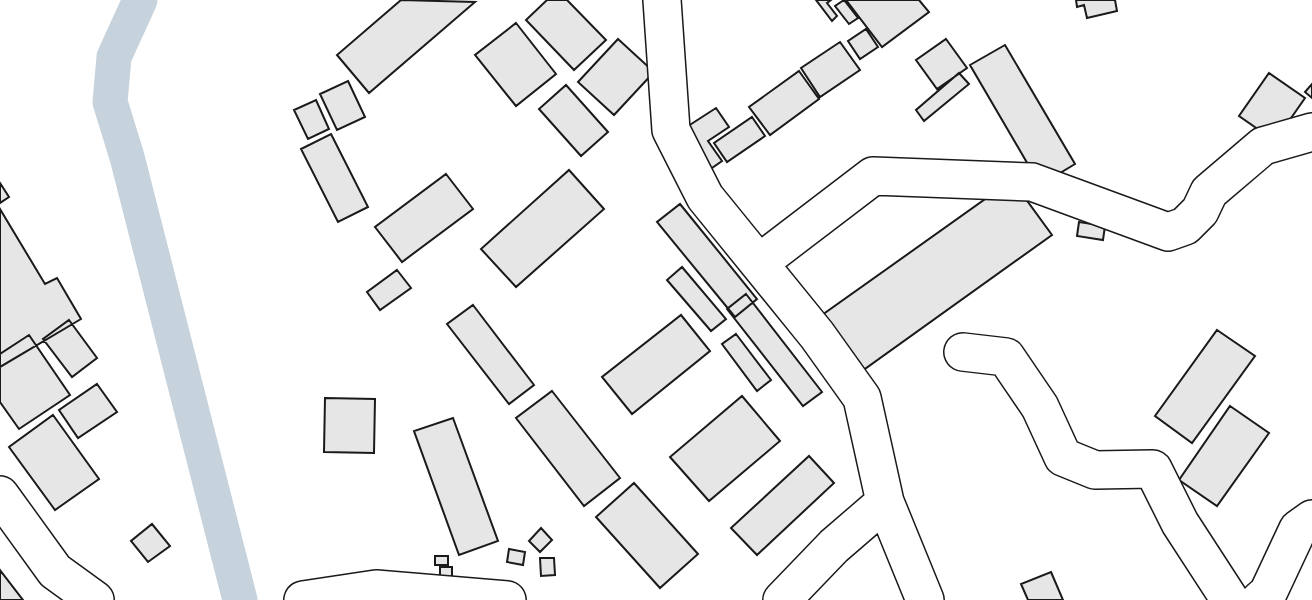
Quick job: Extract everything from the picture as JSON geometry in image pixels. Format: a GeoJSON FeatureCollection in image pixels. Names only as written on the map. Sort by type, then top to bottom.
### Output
{"type":"FeatureCollection","features":[{"type":"Feature","properties":{"kind":"street"},"geometry":{"type":"LineString","coordinates":[[662,0],[671,130],[705,197],[817,335],[862,398],[885,502],[925,600]]}},
{"type":"Feature","properties":{"kind":"street"},"geometry":{"type":"LineString","coordinates":[[759,263],[873,176],[1032,181],[1168,232],[1185,226],[1200,211],[1209,192],[1263,146],[1312,132]]}},
{"type":"Feature","properties":{"kind":"street"},"geometry":{"type":"LineString","coordinates":[[964,352],[1006,357],[1040,407],[1063,457],[1095,470],[1153,469],[1180,523],[1230,600]]}},
{"type":"Feature","properties":{"kind":"street"},"geometry":{"type":"LineString","coordinates":[[0,495],[55,571],[95,600]]}},
{"type":"Feature","properties":{"kind":"street"},"geometry":{"type":"LineString","coordinates":[[782,600],[834,546],[885,502]]}},
{"type":"Feature","properties":{"kind":"street"},"geometry":{"type":"LineString","coordinates":[[1260,600],[1268,593],[1298,529],[1312,519]]}},
{"type":"Feature","properties":{"kind":"street"},"geometry":{"type":"LineString","coordinates":[[303,600],[376,589],[507,600]]}},
{"type":"Feature","properties":{"kind":"building"},"geometry":{"type":"Polygon","coordinates":[[[401,0],[475,2],[369,93],[337,55],[401,0]]]}},
{"type":"Feature","properties":{"kind":"building"},"geometry":{"type":"Polygon","coordinates":[[[547,0],[567,0],[606,40],[574,70],[526,20],[547,0]]]}},
{"type":"Feature","properties":{"kind":"building"},"geometry":{"type":"Polygon","coordinates":[[[816,0],[831,0],[827,3],[837,16],[832,21],[816,0]]]}},
{"type":"Feature","properties":{"kind":"building"},"geometry":{"type":"Polygon","coordinates":[[[844,0],[858,18],[849,24],[835,6],[844,0]]]}},
{"type":"Feature","properties":{"kind":"building"},"geometry":{"type":"Polygon","coordinates":[[[846,0],[919,0],[929,12],[882,47],[846,0]]]}},
{"type":"Feature","properties":{"kind":"building"},"geometry":{"type":"Polygon","coordinates":[[[1076,0],[1115,0],[1117,11],[1087,18],[1084,5],[1077,7],[1076,0]]]}},
{"type":"Feature","properties":{"kind":"building"},"geometry":{"type":"Polygon","coordinates":[[[516,23],[556,74],[516,106],[475,55],[516,23]]]}},
{"type":"Feature","properties":{"kind":"building"},"geometry":{"type":"Polygon","coordinates":[[[866,29],[878,47],[860,59],[848,41],[866,29]]]}},
{"type":"Feature","properties":{"kind":"building"},"geometry":{"type":"Polygon","coordinates":[[[618,39],[654,72],[614,115],[578,82],[618,39]]]}},
{"type":"Feature","properties":{"kind":"building"},"geometry":{"type":"Polygon","coordinates":[[[946,39],[967,68],[937,89],[916,60],[946,39]]]}},
{"type":"Feature","properties":{"kind":"building"},"geometry":{"type":"Polygon","coordinates":[[[840,42],[860,70],[820,97],[801,68],[840,42]]]}},
{"type":"Feature","properties":{"kind":"building"},"geometry":{"type":"Polygon","coordinates":[[[1005,45],[1075,164],[1040,185],[970,65],[1005,45]]]}},
{"type":"Feature","properties":{"kind":"building"},"geometry":{"type":"Polygon","coordinates":[[[799,71],[819,99],[770,135],[749,107],[799,71]]]}},
{"type":"Feature","properties":{"kind":"building"},"geometry":{"type":"Polygon","coordinates":[[[959,73],[969,84],[924,121],[916,110],[959,73]]]}},
{"type":"Feature","properties":{"kind":"building"},"geometry":{"type":"Polygon","coordinates":[[[1269,73],[1305,98],[1275,141],[1239,116],[1269,73]]]}},
{"type":"Feature","properties":{"kind":"building"},"geometry":{"type":"Polygon","coordinates":[[[348,81],[365,117],[337,130],[320,94],[348,81]]]}},
{"type":"Feature","properties":{"kind":"building"},"geometry":{"type":"Polygon","coordinates":[[[1312,84],[1312,98],[1305,92],[1312,84]]]}},
{"type":"Feature","properties":{"kind":"building"},"geometry":{"type":"Polygon","coordinates":[[[566,85],[608,132],[581,156],[539,109],[566,85]]]}},
{"type":"Feature","properties":{"kind":"building"},"geometry":{"type":"Polygon","coordinates":[[[316,100],[329,129],[308,139],[294,110],[316,100]]]}},
{"type":"Feature","properties":{"kind":"building"},"geometry":{"type":"Polygon","coordinates":[[[716,108],[729,127],[708,141],[722,161],[709,170],[682,130],[716,108]]]}},
{"type":"Feature","properties":{"kind":"building"},"geometry":{"type":"Polygon","coordinates":[[[752,117],[765,136],[727,162],[714,143],[752,117]]]}},
{"type":"Feature","properties":{"kind":"building"},"geometry":{"type":"Polygon","coordinates":[[[331,134],[368,207],[338,222],[301,149],[331,134]]]}},
{"type":"Feature","properties":{"kind":"building"},"geometry":{"type":"Polygon","coordinates":[[[569,170],[604,209],[516,287],[481,249],[569,170]]]}},
{"type":"Feature","properties":{"kind":"building"},"geometry":{"type":"Polygon","coordinates":[[[446,174],[473,209],[402,262],[375,227],[446,174]]]}},
{"type":"Feature","properties":{"kind":"building"},"geometry":{"type":"Polygon","coordinates":[[[1012,180],[1052,235],[855,376],[815,320],[1012,180]]]}},
{"type":"Feature","properties":{"kind":"building"},"geometry":{"type":"Polygon","coordinates":[[[0,183],[9,197],[0,203],[0,183]]]}},
{"type":"Feature","properties":{"kind":"building"},"geometry":{"type":"Polygon","coordinates":[[[680,204],[757,299],[735,317],[657,222],[680,204]]]}},
{"type":"Feature","properties":{"kind":"building"},"geometry":{"type":"Polygon","coordinates":[[[0,209],[45,284],[57,278],[81,319],[0,367],[0,209]]]}},
{"type":"Feature","properties":{"kind":"building"},"geometry":{"type":"Polygon","coordinates":[[[1079,222],[1105,226],[1103,240],[1077,236],[1079,222]]]}},
{"type":"Feature","properties":{"kind":"building"},"geometry":{"type":"Polygon","coordinates":[[[682,267],[726,319],[711,331],[667,280],[682,267]]]}},
{"type":"Feature","properties":{"kind":"building"},"geometry":{"type":"Polygon","coordinates":[[[397,270],[411,288],[380,310],[367,292],[397,270]]]}},
{"type":"Feature","properties":{"kind":"building"},"geometry":{"type":"Polygon","coordinates":[[[746,294],[822,392],[803,406],[727,309],[746,294]]]}},
{"type":"Feature","properties":{"kind":"building"},"geometry":{"type":"Polygon","coordinates":[[[473,305],[534,385],[509,404],[447,324],[473,305]]]}},
{"type":"Feature","properties":{"kind":"building"},"geometry":{"type":"Polygon","coordinates":[[[681,315],[710,351],[632,414],[602,377],[681,315]]]}},
{"type":"Feature","properties":{"kind":"building"},"geometry":{"type":"Polygon","coordinates":[[[69,320],[97,358],[72,377],[43,339],[69,320]]]}},
{"type":"Feature","properties":{"kind":"building"},"geometry":{"type":"Polygon","coordinates":[[[1217,330],[1255,356],[1192,443],[1155,416],[1217,330]]]}},
{"type":"Feature","properties":{"kind":"building"},"geometry":{"type":"Polygon","coordinates":[[[736,334],[771,380],[757,391],[722,344],[736,334]]]}},
{"type":"Feature","properties":{"kind":"building"},"geometry":{"type":"Polygon","coordinates":[[[29,335],[70,395],[19,429],[0,402],[0,354],[29,335]]]}},
{"type":"Feature","properties":{"kind":"building"},"geometry":{"type":"Polygon","coordinates":[[[97,384],[117,412],[78,438],[59,410],[97,384]]]}},
{"type":"Feature","properties":{"kind":"building"},"geometry":{"type":"Polygon","coordinates":[[[552,391],[620,478],[584,506],[516,418],[552,391]]]}},
{"type":"Feature","properties":{"kind":"building"},"geometry":{"type":"Polygon","coordinates":[[[742,396],[780,441],[709,501],[670,457],[742,396]]]}},
{"type":"Feature","properties":{"kind":"building"},"geometry":{"type":"Polygon","coordinates":[[[325,398],[375,399],[374,453],[324,452],[325,398]]]}},
{"type":"Feature","properties":{"kind":"building"},"geometry":{"type":"Polygon","coordinates":[[[1230,406],[1269,433],[1217,506],[1179,480],[1230,406]]]}},
{"type":"Feature","properties":{"kind":"building"},"geometry":{"type":"Polygon","coordinates":[[[53,415],[99,479],[55,510],[9,447],[53,415]]]}},
{"type":"Feature","properties":{"kind":"building"},"geometry":{"type":"Polygon","coordinates":[[[453,418],[498,541],[459,555],[414,431],[453,418]]]}},
{"type":"Feature","properties":{"kind":"building"},"geometry":{"type":"Polygon","coordinates":[[[809,456],[834,483],[757,555],[731,528],[809,456]]]}},
{"type":"Feature","properties":{"kind":"building"},"geometry":{"type":"Polygon","coordinates":[[[634,483],[698,554],[660,588],[596,517],[634,483]]]}},
{"type":"Feature","properties":{"kind":"building"},"geometry":{"type":"Polygon","coordinates":[[[152,524],[170,546],[148,562],[131,541],[152,524]]]}},
{"type":"Feature","properties":{"kind":"building"},"geometry":{"type":"Polygon","coordinates":[[[541,528],[552,540],[540,552],[529,541],[541,528]]]}},
{"type":"Feature","properties":{"kind":"building"},"geometry":{"type":"Polygon","coordinates":[[[509,549],[525,552],[523,565],[507,562],[509,549]]]}},
{"type":"Feature","properties":{"kind":"building"},"geometry":{"type":"Polygon","coordinates":[[[435,556],[448,556],[448,565],[435,565],[435,556]]]}},
{"type":"Feature","properties":{"kind":"building"},"geometry":{"type":"Polygon","coordinates":[[[540,558],[554,558],[555,575],[541,576],[540,558]]]}},
{"type":"Feature","properties":{"kind":"building"},"geometry":{"type":"Polygon","coordinates":[[[440,567],[452,567],[452,583],[440,582],[440,567]]]}},
{"type":"Feature","properties":{"kind":"building"},"geometry":{"type":"Polygon","coordinates":[[[0,570],[23,600],[0,600],[0,570]]]}},
{"type":"Feature","properties":{"kind":"building"},"geometry":{"type":"Polygon","coordinates":[[[1051,572],[1063,600],[1028,600],[1021,584],[1051,572]]]}},
{"type":"Feature","properties":{"kind":"waterway"},"geometry":{"type":"LineString","coordinates":[[140,0],[114,57],[110,102],[127,157],[240,600]]}}]}
